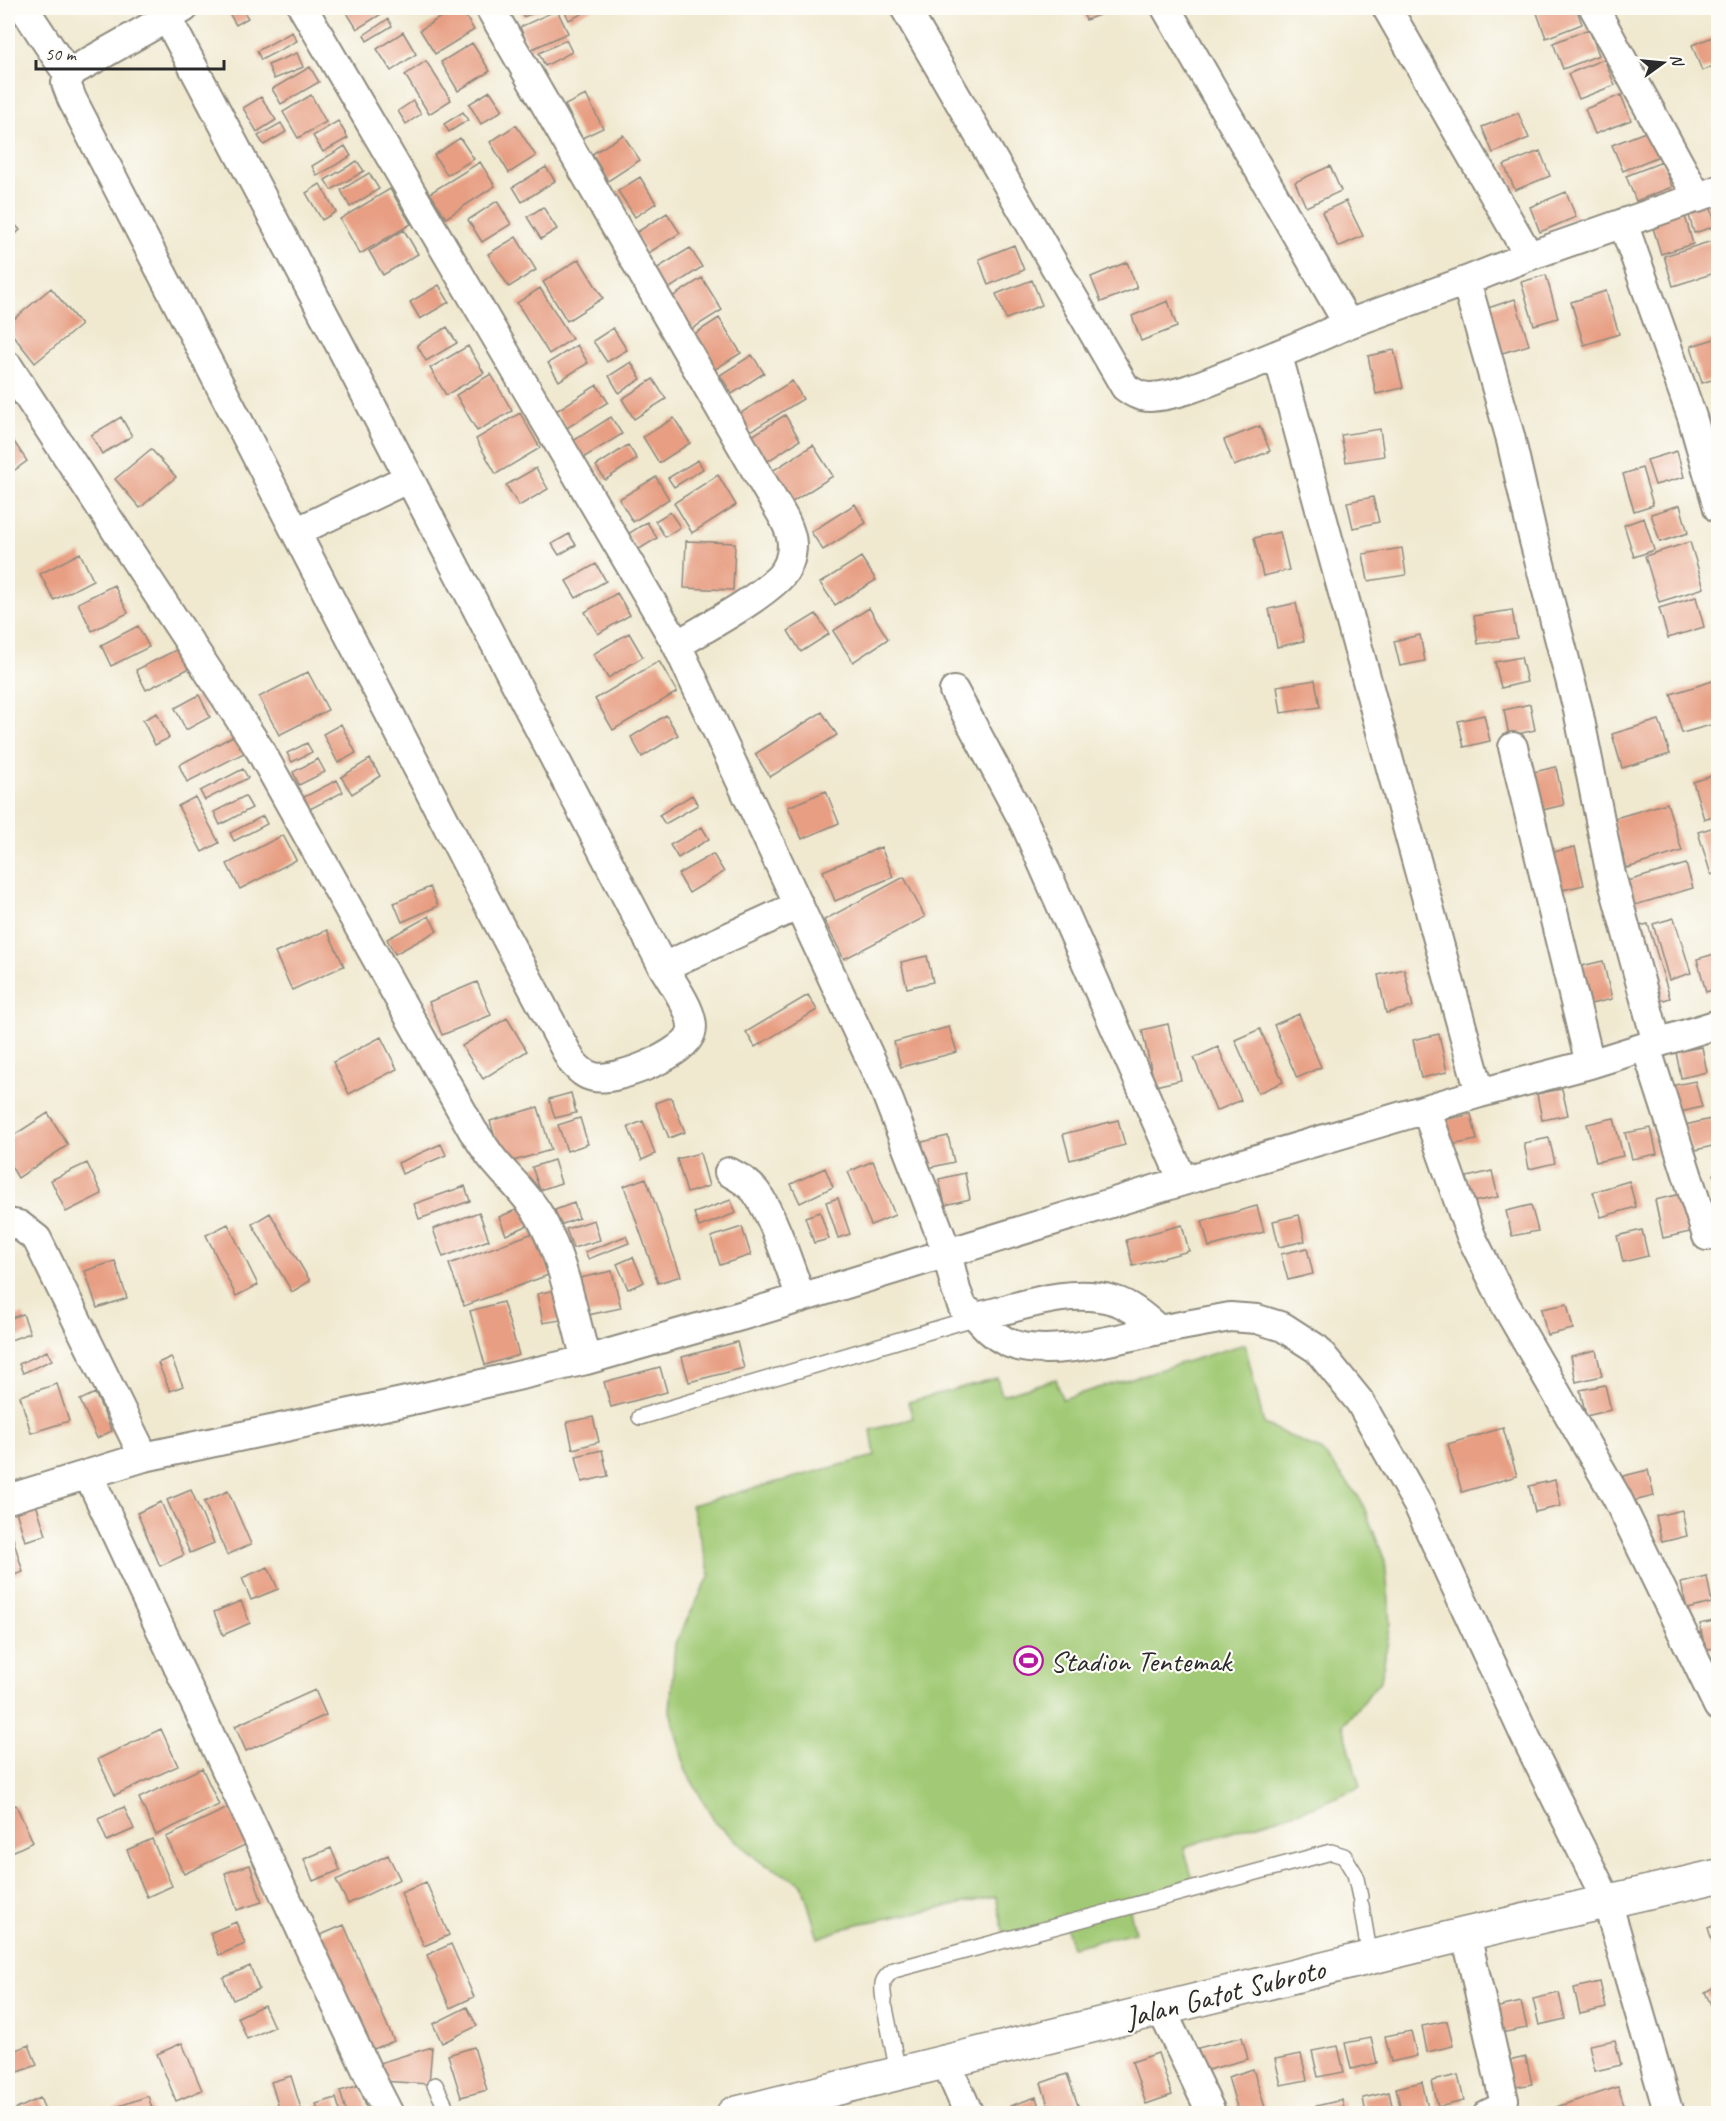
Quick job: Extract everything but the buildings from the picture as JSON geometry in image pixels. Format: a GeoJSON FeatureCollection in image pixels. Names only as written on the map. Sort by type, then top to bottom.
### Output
{"type":"FeatureCollection","features":[{"type":"Feature","properties":{"kind":"street"},"geometry":{"type":"LineString","coordinates":[[8,16],[23,8],[69,76]]}},
{"type":"Feature","properties":{"kind":"street"},"geometry":{"type":"LineString","coordinates":[[303,8],[678,645],[884,1088],[947,1252],[963,1308],[977,1317],[989,1331],[1006,1342],[1035,1348],[1065,1348],[1230,1317],[1257,1319],[1283,1327],[1317,1349],[1360,1402],[1419,1507],[1526,1738],[1606,1901],[1668,2114]]}},
{"type":"Feature","properties":{"kind":"street"},"geometry":{"type":"LineString","coordinates":[[490,8],[766,488],[788,530],[792,543],[789,563],[781,577],[754,597],[678,645]]}},
{"type":"Feature","properties":{"kind":"street"},"geometry":{"type":"LineString","coordinates":[[905,8],[1125,387],[1134,394],[1149,397],[1181,391],[1278,356],[1348,324],[1529,256],[1708,194],[1594,8]]}},
{"type":"Feature","properties":{"kind":"street"},"geometry":{"type":"LineString","coordinates":[[1166,8],[1348,324]]}},
{"type":"Feature","properties":{"kind":"street"},"geometry":{"type":"LineString","coordinates":[[1387,8],[1529,256]]}},
{"type":"Feature","properties":{"kind":"street"},"geometry":{"type":"LineString","coordinates":[[171,11],[663,967],[688,1010],[692,1020],[691,1032],[685,1043],[668,1056],[644,1066],[597,1078],[584,1074],[572,1062],[72,99],[66,83],[69,76],[73,71],[171,11]]}},
{"type":"Feature","properties":{"kind":"street"},"geometry":{"type":"LineString","coordinates":[[1623,223],[1692,417],[1719,508]]}},
{"type":"Feature","properties":{"kind":"street"},"geometry":{"type":"LineString","coordinates":[[1467,281],[1510,436],[1533,537],[1578,710],[1611,875],[1651,1045],[1707,1236]]}},
{"type":"Feature","properties":{"kind":"street"},"geometry":{"type":"LineString","coordinates":[[1278,356],[1480,1094]]}},
{"type":"Feature","properties":{"kind":"street"},"geometry":{"type":"LineString","coordinates":[[8,366],[260,750],[474,1131],[492,1159],[528,1199],[539,1215],[548,1232],[563,1276],[586,1360]]}},
{"type":"Feature","properties":{"kind":"street"},"geometry":{"type":"LineString","coordinates":[[296,532],[410,478]]}},
{"type":"Feature","properties":{"kind":"street"},"geometry":{"type":"LineString","coordinates":[[954,691],[1026,826],[1183,1181]]}},
{"type":"Feature","properties":{"kind":"street"},"geometry":{"type":"LineString","coordinates":[[1513,747],[1590,1064]]}},
{"type":"Feature","properties":{"kind":"street"},"geometry":{"type":"LineString","coordinates":[[663,967],[799,905]]}},
{"type":"Feature","properties":{"kind":"street"},"geometry":{"type":"LineString","coordinates":[[8,1497],[144,1457],[586,1360],[801,1298],[1183,1181],[1426,1109],[1590,1064],[1719,1024]]}},
{"type":"Feature","properties":{"kind":"street"},"geometry":{"type":"LineString","coordinates":[[1426,1109],[1471,1236],[1505,1304],[1617,1498],[1719,1706]]}},
{"type":"Feature","properties":{"kind":"street"},"geometry":{"type":"LineString","coordinates":[[729,1172],[743,1179],[756,1193],[770,1220],[801,1298]]}},
{"type":"Feature","properties":{"kind":"street"},"geometry":{"type":"LineString","coordinates":[[8,1223],[19,1225],[37,1239],[144,1457]]}},
{"type":"Feature","properties":{"kind":"street"},"geometry":{"type":"LineString","coordinates":[[977,1317],[1087,1294],[1114,1300],[1130,1308],[1159,1330]]}},
{"type":"Feature","properties":{"kind":"street"},"geometry":{"type":"LineString","coordinates":[[88,1474],[341,2017],[389,2114]]}},
{"type":"Feature","properties":{"kind":"street","name":"Jalan Gatot Subroto"},"geometry":{"type":"LineString","coordinates":[[733,2114],[945,2060],[1466,1934],[1719,1876]]}},
{"type":"Feature","properties":{"kind":"street"},"geometry":{"type":"LineString","coordinates":[[1466,1934],[1504,2100],[1501,2108],[1488,2114]]}},
{"type":"Feature","properties":{"kind":"street"},"geometry":{"type":"LineString","coordinates":[[1161,2009],[1212,2114]]}},
{"type":"Feature","properties":{"kind":"street"},"geometry":{"type":"LineString","coordinates":[[945,2060],[969,2114]]}},
{"type":"Feature","properties":{"kind":"lane"},"geometry":{"type":"LineString","coordinates":[[640,1417],[977,1317]]}},
{"type":"Feature","properties":{"kind":"lane"},"geometry":{"type":"LineString","coordinates":[[898,2072],[882,1985],[885,1977],[894,1970],[1331,1852],[1344,1856],[1355,1874],[1370,1958]]}},
{"type":"Feature","properties":{"kind":"lane"},"geometry":{"type":"LineString","coordinates":[[435,2085],[449,2114]]}},
{"type":"Feature","properties":{"kind":"green space","name":"Stadion Tentemak"},"geometry":{"type":"Polygon","coordinates":[[[1245,1344],[1264,1424],[1322,1451],[1361,1500],[1385,1561],[1391,1622],[1381,1680],[1343,1725],[1360,1787],[1315,1806],[1184,1847],[1195,1889],[1129,1906],[1135,1932],[1072,1947],[1065,1925],[1006,1943],[996,1897],[858,1924],[818,1938],[802,1884],[759,1861],[716,1823],[686,1771],[670,1711],[675,1643],[710,1575],[691,1505],[875,1456],[871,1430],[913,1418],[908,1402],[997,1378],[1002,1395],[1056,1379],[1062,1399],[1245,1344]]]}},
{"type":"Feature","properties":{"kind":"place","name":"Stadion Tentemak"},"geometry":{"type":"Point","coordinates":[1029,1661]}}]}
